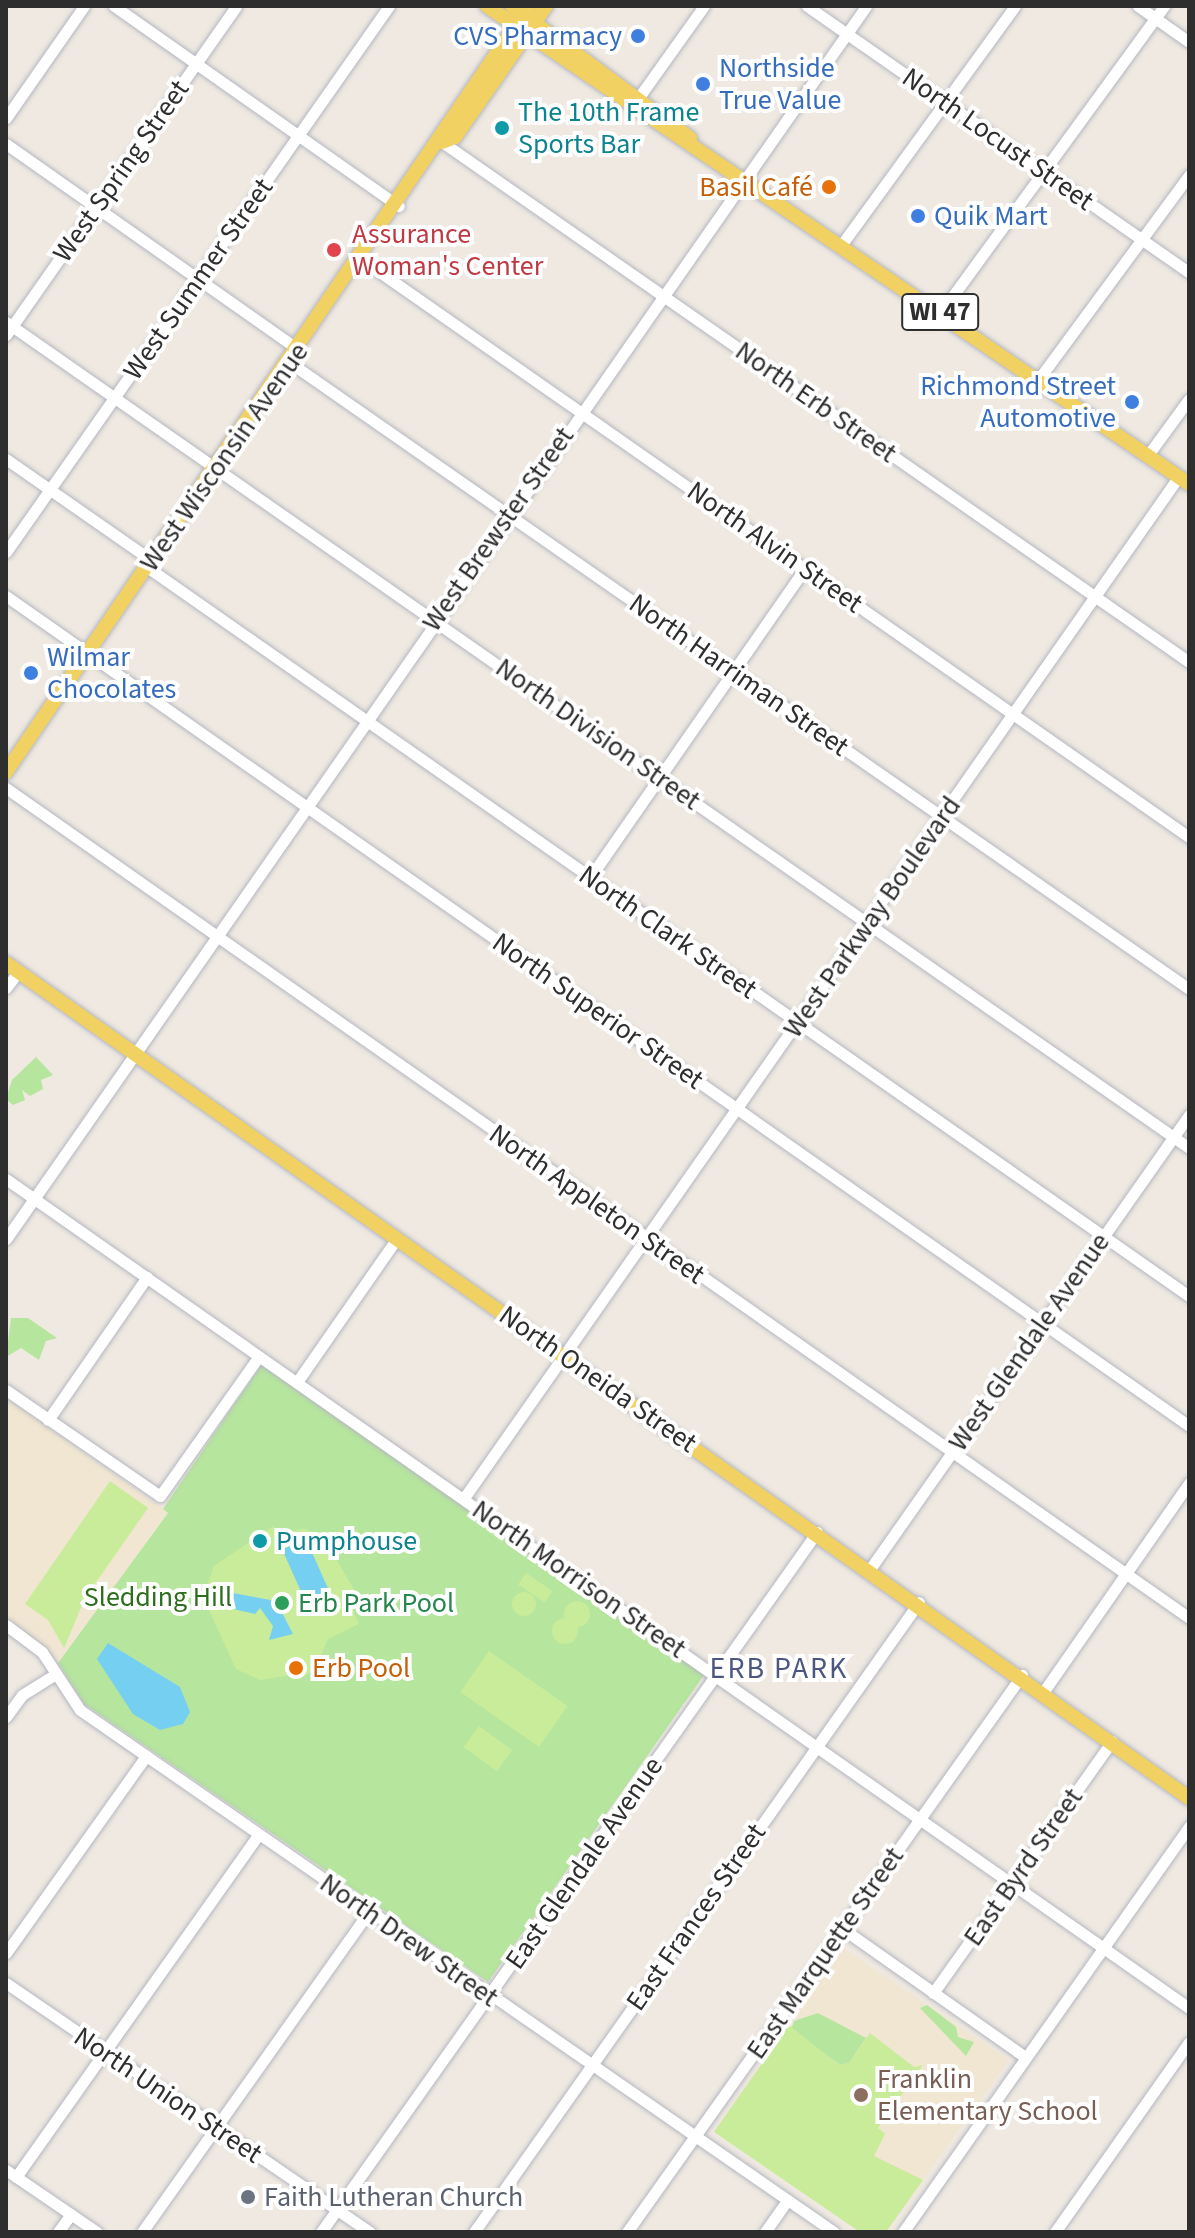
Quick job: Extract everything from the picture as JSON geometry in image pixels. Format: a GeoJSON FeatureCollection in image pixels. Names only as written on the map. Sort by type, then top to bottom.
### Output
{"type":"FeatureCollection","features":[{"type":"Feature","properties":{"kind":"main road","name":"WI 47"},"geometry":{"type":"LineString","coordinates":[[487,6],[523,18],[636,101],[1184,480]]}},
{"type":"Feature","properties":{"kind":"main road","name":"West Wisconsin Avenue"},"geometry":{"type":"LineString","coordinates":[[6,772],[399,206],[442,142],[443,128],[523,18],[546,6]]}},
{"type":"Feature","properties":{"kind":"main road","name":"North Oneida Street"},"geometry":{"type":"LineString","coordinates":[[12,967],[919,1602],[1189,1798]]}},
{"type":"Feature","properties":{"kind":"street"},"geometry":{"type":"LineString","coordinates":[[6,118],[84,6]]}},
{"type":"Feature","properties":{"kind":"street"},"geometry":{"type":"LineString","coordinates":[[114,6],[399,206]]}},
{"type":"Feature","properties":{"kind":"street","name":"West Spring Street"},"geometry":{"type":"LineString","coordinates":[[8,328],[236,6]]}},
{"type":"Feature","properties":{"kind":"street","name":"West Summer Street"},"geometry":{"type":"LineString","coordinates":[[6,552],[389,6]]}},
{"type":"Feature","properties":{"kind":"street"},"geometry":{"type":"LineString","coordinates":[[636,101],[704,6]]}},
{"type":"Feature","properties":{"kind":"street","name":"North Locust Street"},"geometry":{"type":"LineString","coordinates":[[807,6],[1189,272]]}},
{"type":"Feature","properties":{"kind":"street","name":"West Brewster Street"},"geometry":{"type":"LineString","coordinates":[[6,1239],[744,175],[866,6]]}},
{"type":"Feature","properties":{"kind":"street"},"geometry":{"type":"LineString","coordinates":[[842,244],[1015,6]]}},
{"type":"Feature","properties":{"kind":"street"},"geometry":{"type":"LineString","coordinates":[[1138,6],[1189,42]]}},
{"type":"Feature","properties":{"kind":"street"},"geometry":{"type":"LineString","coordinates":[[941,312],[1164,6]]}},
{"type":"Feature","properties":{"kind":"street","name":"North Erb Street"},"geometry":{"type":"LineString","coordinates":[[442,142],[1189,662]]}},
{"type":"Feature","properties":{"kind":"street"},"geometry":{"type":"LineString","coordinates":[[6,144],[298,349]]}},
{"type":"Feature","properties":{"kind":"street"},"geometry":{"type":"LineString","coordinates":[[1038,380],[1189,175]]}},
{"type":"Feature","properties":{"kind":"street","name":"North Alvin Street"},"geometry":{"type":"LineString","coordinates":[[361,259],[1189,837]]}},
{"type":"Feature","properties":{"kind":"street","name":"North Division Street"},"geometry":{"type":"LineString","coordinates":[[8,328],[216,467],[1189,1148]]}},
{"type":"Feature","properties":{"kind":"street","name":"North Harriman Street"},"geometry":{"type":"LineString","coordinates":[[289,362],[1189,989]]}},
{"type":"Feature","properties":{"kind":"street"},"geometry":{"type":"LineString","coordinates":[[1148,455],[1189,399]]}},
{"type":"Feature","properties":{"kind":"street","name":"North Clark Street"},"geometry":{"type":"LineString","coordinates":[[6,459],[365,722],[591,876],[1189,1296]]}},
{"type":"Feature","properties":{"kind":"street","name":"West Parkway Boulevard"},"geometry":{"type":"LineString","coordinates":[[464,1498],[1095,596],[1184,480]]}},
{"type":"Feature","properties":{"kind":"street"},"geometry":{"type":"LineString","coordinates":[[591,876],[805,568]]}},
{"type":"Feature","properties":{"kind":"street","name":"North Superior Street"},"geometry":{"type":"LineString","coordinates":[[6,596],[1189,1426]]}},
{"type":"Feature","properties":{"kind":"street","name":"North Appleton Street"},"geometry":{"type":"LineString","coordinates":[[6,788],[1189,1618]]}},
{"type":"Feature","properties":{"kind":"street"},"geometry":{"type":"LineString","coordinates":[[6,988],[12,967]]}},
{"type":"Feature","properties":{"kind":"street","name":"West Glendale Avenue"},"geometry":{"type":"LineString","coordinates":[[870,1569],[1189,1115]]}},
{"type":"Feature","properties":{"kind":"street","name":"North Morrison Street"},"geometry":{"type":"LineString","coordinates":[[6,1179],[1189,2008]]}},
{"type":"Feature","properties":{"kind":"street"},"geometry":{"type":"LineString","coordinates":[[297,1382],[397,1238]]}},
{"type":"Feature","properties":{"kind":"street"},"geometry":{"type":"LineString","coordinates":[[48,1420],[147,1277]]}},
{"type":"Feature","properties":{"kind":"street"},"geometry":{"type":"LineString","coordinates":[[6,1390],[160,1496],[259,1356]]}},
{"type":"Feature","properties":{"kind":"street"},"geometry":{"type":"LineString","coordinates":[[1044,1691],[1189,1483]]}},
{"type":"Feature","properties":{"kind":"street","name":"East Glendale Avenue"},"geometry":{"type":"LineString","coordinates":[[321,2232],[817,1532]]}},
{"type":"Feature","properties":{"kind":"street","name":"East Frances Street"},"geometry":{"type":"LineString","coordinates":[[474,2232],[919,1602]]}},
{"type":"Feature","properties":{"kind":"street","name":"North Drew Street"},"geometry":{"type":"LineString","coordinates":[[6,1625],[42,1652],[80,1710],[368,1913],[834,2232]]}},
{"type":"Feature","properties":{"kind":"street"},"geometry":{"type":"LineString","coordinates":[[6,1717],[22,1695],[55,1674]]}},
{"type":"Feature","properties":{"kind":"street","name":"East Marquette Street"},"geometry":{"type":"LineString","coordinates":[[627,2232],[1022,1675]]}},
{"type":"Feature","properties":{"kind":"street","name":"East Byrd Street"},"geometry":{"type":"LineString","coordinates":[[933,1993],[1112,1741]]}},
{"type":"Feature","properties":{"kind":"street"},"geometry":{"type":"LineString","coordinates":[[6,1953],[146,1756]]}},
{"type":"Feature","properties":{"kind":"street"},"geometry":{"type":"LineString","coordinates":[[903,2232],[1189,1826]]}},
{"type":"Feature","properties":{"kind":"street"},"geometry":{"type":"LineString","coordinates":[[97,2232],[11,2173],[104,2051],[258,1835]]}},
{"type":"Feature","properties":{"kind":"street"},"geometry":{"type":"LineString","coordinates":[[142,2232],[368,1913]]}},
{"type":"Feature","properties":{"kind":"street"},"geometry":{"type":"LineString","coordinates":[[843,1929],[1025,2057]]}},
{"type":"Feature","properties":{"kind":"street","name":"North Union Street"},"geometry":{"type":"LineString","coordinates":[[6,1983],[370,2232]]}},
{"type":"Feature","properties":{"kind":"street"},"geometry":{"type":"LineString","coordinates":[[1055,2232],[1189,2042]]}},
{"type":"Feature","properties":{"kind":"street"},"geometry":{"type":"LineString","coordinates":[[765,2232],[787,2200]]}},
{"type":"Feature","properties":{"kind":"street"},"geometry":{"type":"LineString","coordinates":[[58,2232],[71,2214]]}},
{"type":"Feature","properties":{"kind":"shaded area"},"geometry":{"type":"Polygon","coordinates":[[[6,1398],[168,1512],[58,1663],[6,1615],[6,1398]]]}},
{"type":"Feature","properties":{"kind":"shaded area","name":"Franklin Elementary School"},"geometry":{"type":"Polygon","coordinates":[[[843,1948],[1009,2060],[886,2232],[860,2232],[714,2131],[843,1948]]]}},
{"type":"Feature","properties":{"kind":"green space"},"geometry":{"type":"Polygon","coordinates":[[[36,1057],[53,1075],[41,1080],[43,1089],[30,1096],[22,1090],[25,1100],[13,1105],[6,1099],[12,1080],[36,1057]]]}},
{"type":"Feature","properties":{"kind":"green space"},"geometry":{"type":"Polygon","coordinates":[[[11,1318],[28,1318],[57,1338],[46,1341],[39,1360],[21,1348],[6,1357],[11,1318]]]}},
{"type":"Feature","properties":{"kind":"green space","name":"ERB PARK"},"geometry":{"type":"Polygon","coordinates":[[[261,1365],[704,1675],[488,1982],[84,1704],[58,1663],[168,1513],[163,1509],[261,1365]]]}},
{"type":"Feature","properties":{"kind":"green space"},"geometry":{"type":"Polygon","coordinates":[[[110,1481],[148,1508],[85,1598],[64,1648],[48,1620],[25,1604],[110,1481]]]}},
{"type":"Feature","properties":{"kind":"green space","name":"Erb Park Pool"},"geometry":{"type":"Polygon","coordinates":[[[273,1526],[279,1535],[303,1528],[323,1536],[360,1600],[353,1611],[359,1624],[328,1639],[321,1655],[326,1665],[294,1680],[291,1675],[260,1680],[236,1669],[203,1597],[214,1566],[273,1526]]]}},
{"type":"Feature","properties":{"kind":"green space"},"geometry":{"type":"Polygon","coordinates":[[[526,1573],[553,1591],[545,1603],[518,1585],[526,1573]]]}},
{"type":"Feature","properties":{"kind":"green space"},"geometry":{"type":"Polygon","coordinates":[[[524,1592],[533,1595],[536,1604],[533,1613],[524,1616],[515,1613],[512,1604],[515,1595],[524,1592]]]}},
{"type":"Feature","properties":{"kind":"green space"},"geometry":{"type":"Polygon","coordinates":[[[577,1601],[586,1605],[590,1614],[586,1623],[577,1627],[568,1623],[564,1614],[568,1605],[577,1601]]]}},
{"type":"Feature","properties":{"kind":"green space"},"geometry":{"type":"Polygon","coordinates":[[[565,1618],[574,1622],[578,1631],[574,1640],[565,1644],[556,1640],[552,1631],[556,1622],[565,1618]]]}},
{"type":"Feature","properties":{"kind":"green space"},"geometry":{"type":"Polygon","coordinates":[[[489,1651],[568,1706],[539,1747],[460,1692],[489,1651]]]}},
{"type":"Feature","properties":{"kind":"green space"},"geometry":{"type":"Polygon","coordinates":[[[479,1726],[512,1750],[497,1771],[464,1747],[479,1726]]]}},
{"type":"Feature","properties":{"kind":"green space"},"geometry":{"type":"Polygon","coordinates":[[[927,2005],[956,2027],[958,2037],[974,2042],[966,2056],[920,2008],[927,2005]]]}},
{"type":"Feature","properties":{"kind":"green space"},"geometry":{"type":"Polygon","coordinates":[[[818,2013],[866,2038],[849,2063],[840,2065],[791,2030],[794,2021],[818,2013]]]}},
{"type":"Feature","properties":{"kind":"green space"},"geometry":{"type":"Polygon","coordinates":[[[789,2025],[839,2065],[849,2063],[870,2033],[914,2067],[923,2065],[878,2128],[885,2134],[874,2156],[923,2180],[886,2232],[860,2232],[714,2132],[789,2025]]]}},
{"type":"Feature","properties":{"kind":"water"},"geometry":{"type":"Polygon","coordinates":[[[306,1539],[334,1603],[311,1614],[282,1550],[306,1539]]]}},
{"type":"Feature","properties":{"kind":"water"},"geometry":{"type":"Polygon","coordinates":[[[233,1593],[276,1601],[293,1634],[269,1640],[273,1626],[260,1608],[255,1614],[229,1608],[233,1593]]]}},
{"type":"Feature","properties":{"kind":"water"},"geometry":{"type":"Polygon","coordinates":[[[108,1643],[180,1687],[190,1712],[183,1724],[160,1730],[133,1714],[97,1659],[108,1643]]]}},
{"type":"Feature","properties":{"kind":"place","name":"CVS Pharmacy"},"geometry":{"type":"Point","coordinates":[638,36]}},
{"type":"Feature","properties":{"kind":"place","name":"Northside True Value"},"geometry":{"type":"Point","coordinates":[703,84]}},
{"type":"Feature","properties":{"kind":"place","name":"The 10th Frame Sports Bar"},"geometry":{"type":"Point","coordinates":[502,128]}},
{"type":"Feature","properties":{"kind":"place","name":"Basil Café"},"geometry":{"type":"Point","coordinates":[829,187]}},
{"type":"Feature","properties":{"kind":"place","name":"Quik Mart"},"geometry":{"type":"Point","coordinates":[918,216]}},
{"type":"Feature","properties":{"kind":"place","name":"Assurance Woman's Center"},"geometry":{"type":"Point","coordinates":[334,250]}},
{"type":"Feature","properties":{"kind":"place","name":"Richmond Street Automotive"},"geometry":{"type":"Point","coordinates":[1132,402]}},
{"type":"Feature","properties":{"kind":"place","name":"Wilmar Chocolates"},"geometry":{"type":"Point","coordinates":[31,673]}},
{"type":"Feature","properties":{"kind":"place","name":"Pumphouse"},"geometry":{"type":"Point","coordinates":[260,1541]}},
{"type":"Feature","properties":{"kind":"place","name":"Erb Park Pool"},"geometry":{"type":"Point","coordinates":[282,1603]}},
{"type":"Feature","properties":{"kind":"place","name":"Erb Pool"},"geometry":{"type":"Point","coordinates":[296,1668]}},
{"type":"Feature","properties":{"kind":"place","name":"Franklin Elementary School"},"geometry":{"type":"Point","coordinates":[861,2095]}},
{"type":"Feature","properties":{"kind":"place","name":"Faith Lutheran Church"},"geometry":{"type":"Point","coordinates":[248,2197]}},
{"type":"Feature","properties":{"kind":"district","name":"ERB PARK"},"geometry":{"type":"Point","coordinates":[779,1669]}},
{"type":"Feature","properties":{"kind":"park label","name":"Sledding Hill"},"geometry":{"type":"Point","coordinates":[158,1597]}}]}
